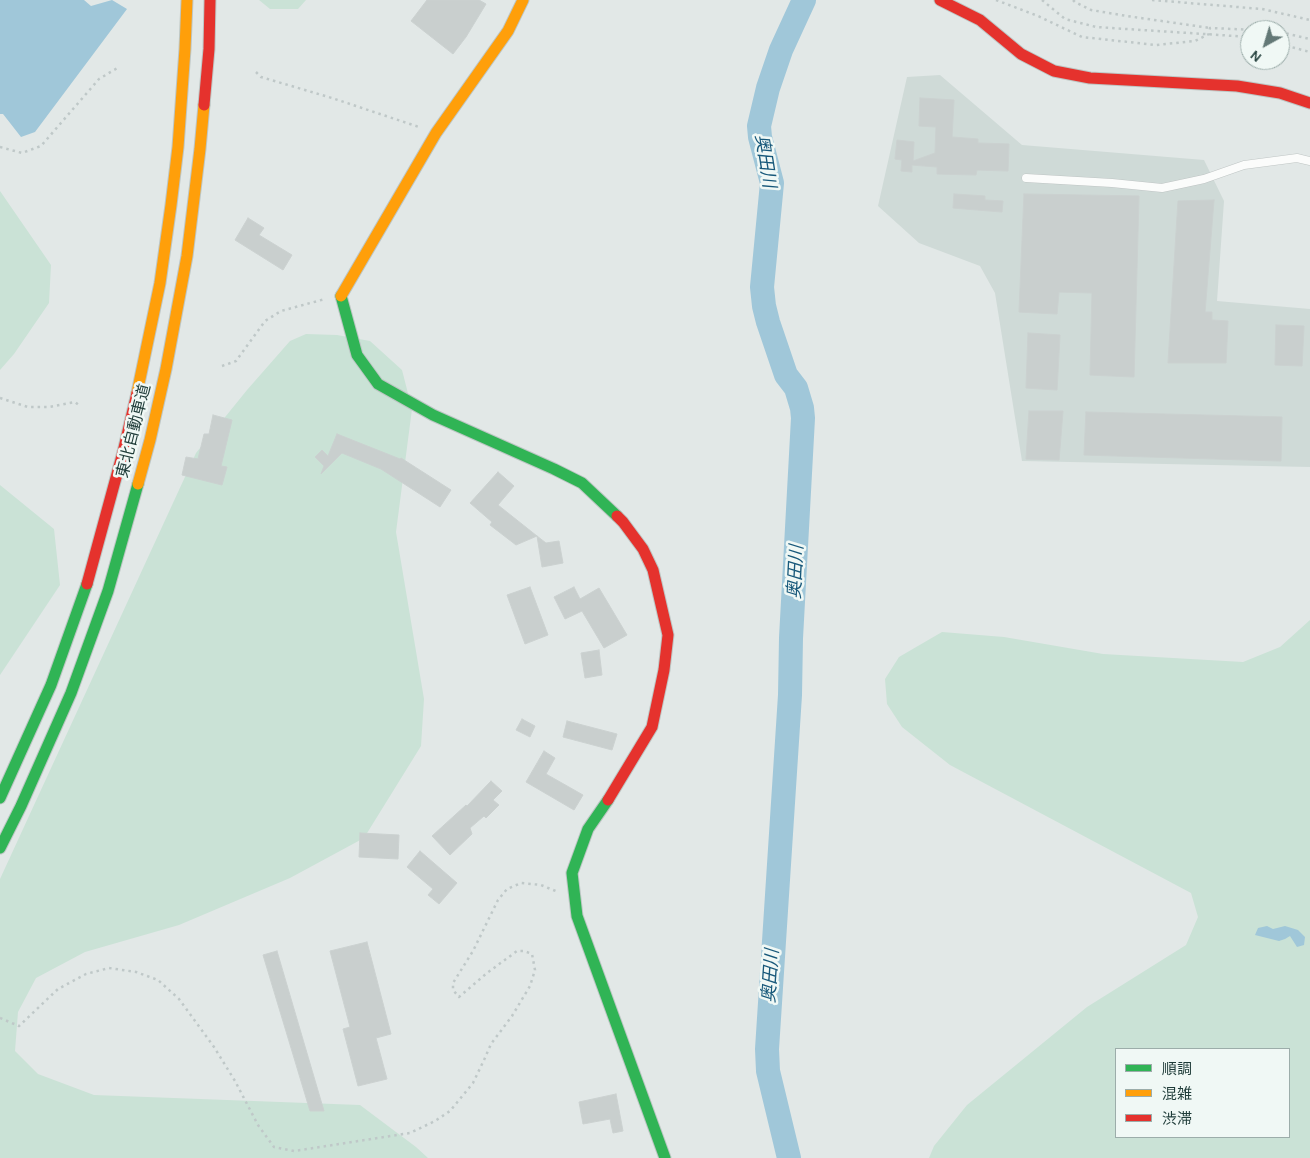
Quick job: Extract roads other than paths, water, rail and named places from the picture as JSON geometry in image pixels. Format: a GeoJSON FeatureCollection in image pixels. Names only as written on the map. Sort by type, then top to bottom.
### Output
{"type":"FeatureCollection","features":[{"type":"Feature","properties":{"kind":"main road","name":"東北自動車道"},"geometry":{"type":"LineString","coordinates":[[0,798],[51,685],[87,583],[123,452],[144,363],[160,282],[178,147],[187,0]]}},
{"type":"Feature","properties":{"kind":"main road","name":"東北自動車道"},"geometry":{"type":"LineString","coordinates":[[0,848],[21,806],[70,693],[108,591],[150,440],[166,369],[187,256],[202,129],[209,49],[210,0]]}},
{"type":"Feature","properties":{"kind":"main road"},"geometry":{"type":"LineString","coordinates":[[524,0],[508,31],[436,133],[340,294],[358,355],[378,384],[433,415],[582,483],[622,522],[643,549],[653,570],[668,635],[664,670],[652,727],[612,794],[588,829],[572,873],[577,916],[665,1158]]}},
{"type":"Feature","properties":{"kind":"main road"},"geometry":{"type":"LineString","coordinates":[[940,0],[980,20],[1021,54],[1054,71],[1090,78],[1237,86],[1280,93],[1310,102]]}},
{"type":"Feature","properties":{"kind":"lane"},"geometry":{"type":"LineString","coordinates":[[1026,178],[1162,188],[1204,179],[1244,165],[1297,158],[1310,161]]}},
{"type":"Feature","properties":{"kind":"water"},"geometry":{"type":"Polygon","coordinates":[[[0,0],[84,0],[91,6],[112,0],[127,9],[35,132],[21,137],[3,114],[0,114],[0,0]]]}},
{"type":"Feature","properties":{"kind":"water"},"geometry":{"type":"Polygon","coordinates":[[[1267,926],[1273,929],[1285,926],[1298,930],[1305,937],[1304,945],[1297,947],[1290,936],[1279,941],[1255,935],[1258,928],[1267,926]]]}},
{"type":"Feature","properties":{"kind":"waterway","name":"奥田川"},"geometry":{"type":"LineString","coordinates":[[789,1158],[768,1071],[767,1049],[790,695],[791,638],[803,418],[796,388],[786,375],[764,306],[762,287],[772,183],[759,126],[768,88],[781,50],[804,0]]}}]}
